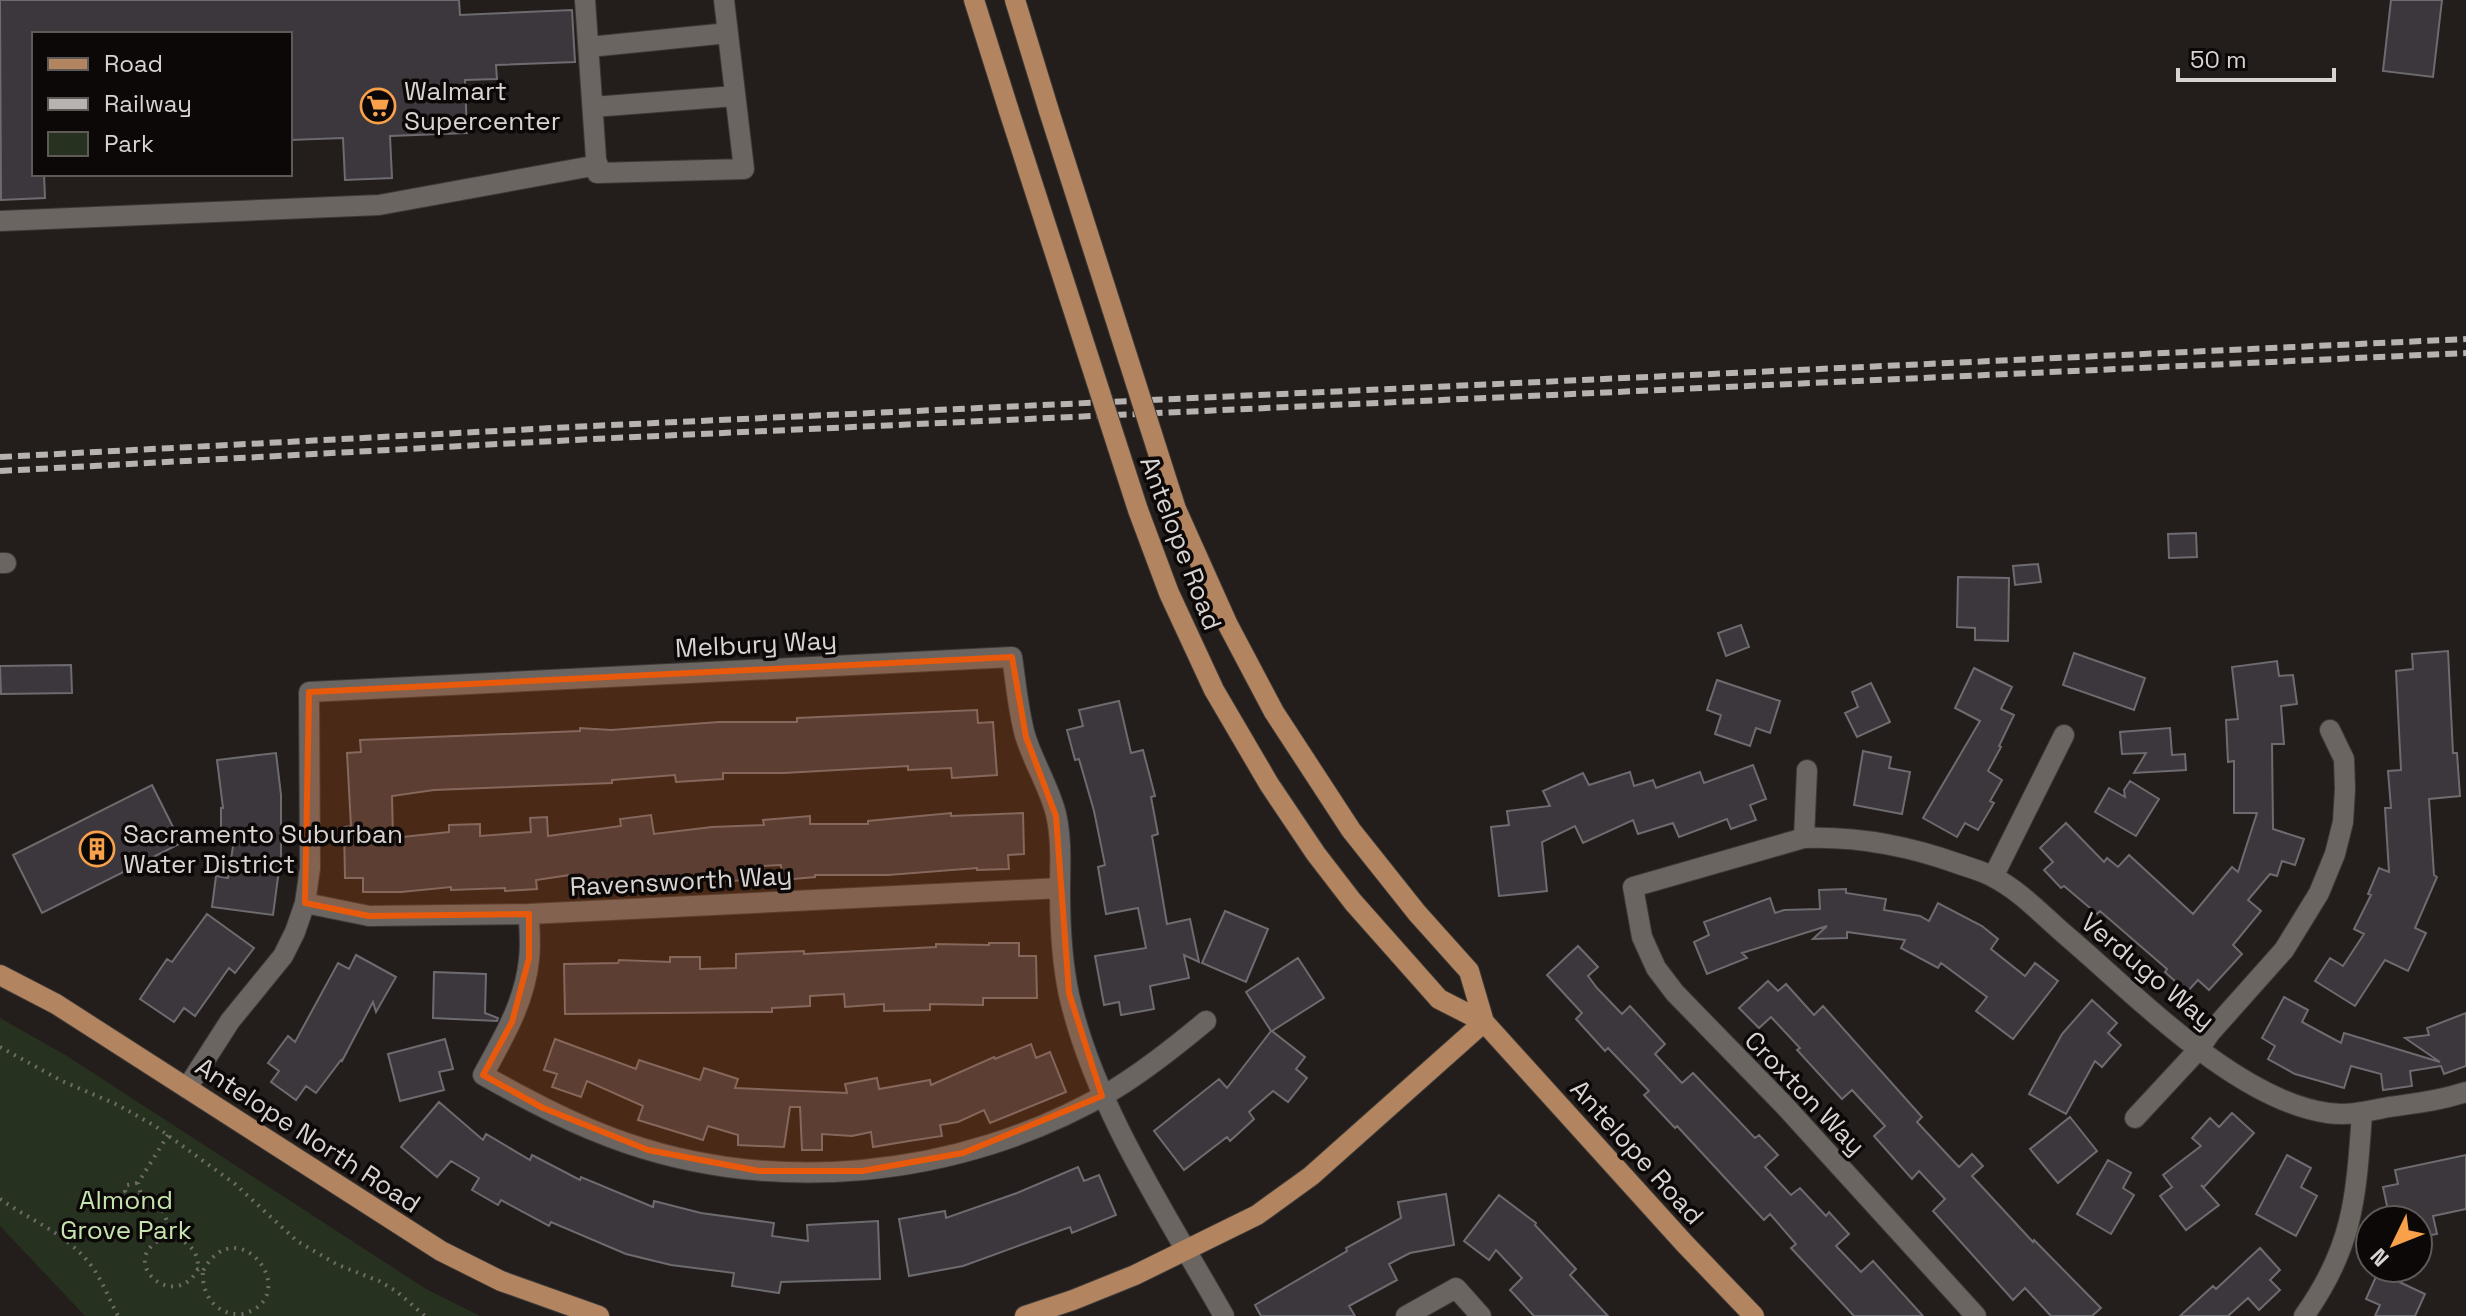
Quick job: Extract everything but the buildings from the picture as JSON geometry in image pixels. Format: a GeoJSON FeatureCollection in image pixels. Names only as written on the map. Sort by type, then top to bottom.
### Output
{"type":"FeatureCollection","features":[{"type":"Feature","properties":{"kind":"main road","name":"Antelope Road"},"geometry":{"type":"LineString","coordinates":[[974,0],[1163,579],[1214,690],[1269,784],[1308,843],[1353,902],[1439,999],[1484,1022],[1754,1316]]}},
{"type":"Feature","properties":{"kind":"main road","name":"Antelope Road"},"geometry":{"type":"LineString","coordinates":[[1015,0],[1176,509],[1228,625],[1274,712],[1351,830],[1417,913],[1469,971],[1484,1022]]}},
{"type":"Feature","properties":{"kind":"main road","name":"Antelope North Road"},"geometry":{"type":"LineString","coordinates":[[0,975],[56,1004],[441,1251],[501,1281],[599,1316]]}},
{"type":"Feature","properties":{"kind":"main road"},"geometry":{"type":"LineString","coordinates":[[1025,1316],[1135,1275],[1257,1215],[1311,1176],[1484,1022]]}},
{"type":"Feature","properties":{"kind":"street"},"geometry":{"type":"LineString","coordinates":[[585,0],[597,173],[744,169],[724,0]]}},
{"type":"Feature","properties":{"kind":"street"},"geometry":{"type":"LineString","coordinates":[[589,47],[728,33]]}},
{"type":"Feature","properties":{"kind":"street"},"geometry":{"type":"LineString","coordinates":[[593,107],[735,96]]}},
{"type":"Feature","properties":{"kind":"street"},"geometry":{"type":"LineString","coordinates":[[0,221],[379,205],[598,165]]}},
{"type":"Feature","properties":{"kind":"street","name":"Melbury Way"},"geometry":{"type":"LineString","coordinates":[[187,1088],[230,1021],[283,956],[305,903],[310,868],[309,692],[1012,657],[1026,737],[1049,790],[1056,816],[1061,849],[1063,952],[1069,993],[1084,1049],[1102,1096],[1224,1316]]}},
{"type":"Feature","properties":{"kind":"street"},"geometry":{"type":"LineString","coordinates":[[2135,1118],[2284,950],[2319,893],[2343,822],[2344,759],[2330,730]]}},
{"type":"Feature","properties":{"kind":"street"},"geometry":{"type":"LineString","coordinates":[[1993,877],[2064,735]]}},
{"type":"Feature","properties":{"kind":"street"},"geometry":{"type":"LineString","coordinates":[[1804,838],[1807,770]]}},
{"type":"Feature","properties":{"kind":"street","name":"Verdugo Way"},"geometry":{"type":"LineString","coordinates":[[1633,887],[1804,838],[1825,837],[1893,844],[1993,877],[2199,1049],[2243,1080],[2276,1097],[2328,1113],[2362,1114],[2388,1107],[2424,1104],[2466,1092]]}},
{"type":"Feature","properties":{"kind":"street","name":"Croxton Way"},"geometry":{"type":"LineString","coordinates":[[1633,887],[1642,937],[1656,968],[1675,993],[1784,1105],[1976,1316]]}},
{"type":"Feature","properties":{"kind":"street","name":"Ravensworth Way"},"geometry":{"type":"LineString","coordinates":[[305,903],[369,916],[529,914],[1060,888]]}},
{"type":"Feature","properties":{"kind":"street"},"geometry":{"type":"LineString","coordinates":[[529,914],[529,958],[523,990],[512,1022],[483,1075],[557,1115],[599,1133],[648,1150],[708,1164],[759,1171],[862,1171],[963,1153],[1022,1134],[1102,1096],[1166,1054],[1206,1021]]}},
{"type":"Feature","properties":{"kind":"street"},"geometry":{"type":"LineString","coordinates":[[2304,1316],[2338,1261],[2349,1228],[2356,1194],[2362,1114]]}},
{"type":"Feature","properties":{"kind":"street"},"geometry":{"type":"LineString","coordinates":[[1406,1316],[1456,1288],[1481,1316]]}},
{"type":"Feature","properties":{"kind":"path"},"geometry":{"type":"LineString","coordinates":[[0,1047],[62,1081],[118,1105],[168,1135],[235,1184],[297,1241],[338,1265],[379,1281],[425,1316]]}},
{"type":"Feature","properties":{"kind":"path"},"geometry":{"type":"LineString","coordinates":[[141,1195],[138,1183],[168,1135]]}},
{"type":"Feature","properties":{"kind":"path"},"geometry":{"type":"LineString","coordinates":[[138,1183],[127,1185],[125,1191],[130,1197],[141,1195],[154,1200],[163,1210],[170,1236],[193,1249],[197,1258],[200,1270],[202,1283],[207,1298],[222,1311],[233,1315],[246,1312],[258,1305],[267,1293],[266,1272],[254,1253],[233,1249],[210,1258],[200,1270],[188,1284],[173,1289],[158,1286],[151,1280],[144,1265],[148,1251],[170,1236]]}},
{"type":"Feature","properties":{"kind":"path"},"geometry":{"type":"LineString","coordinates":[[0,1199],[62,1237],[74,1248],[95,1272],[118,1316]]}},
{"type":"Feature","properties":{"kind":"highlighted area"},"geometry":{"type":"Polygon","coordinates":[[[1012,657],[1026,737],[1056,816],[1069,993],[1102,1096],[963,1153],[862,1171],[759,1171],[648,1150],[543,1108],[483,1075],[512,1022],[529,958],[529,914],[369,916],[305,903],[309,692],[1012,657]]]}},
{"type":"Feature","properties":{"kind":"green space","name":"Almond Grove Park"},"geometry":{"type":"Polygon","coordinates":[[[0,1018],[67,1056],[426,1289],[480,1316],[85,1316],[0,1226],[0,1018]]]}},
{"type":"Feature","properties":{"kind":"railway"},"geometry":{"type":"LineString","coordinates":[[0,457],[591,426],[2466,339]]}},
{"type":"Feature","properties":{"kind":"railway"},"geometry":{"type":"LineString","coordinates":[[0,471],[592,439],[2466,353]]}},
{"type":"Feature","properties":{"kind":"place","name":"Walmart Supercenter"},"geometry":{"type":"Point","coordinates":[378,106]}},
{"type":"Feature","properties":{"kind":"place","name":"Sacramento Suburban Water District"},"geometry":{"type":"Point","coordinates":[97,849]}}]}
